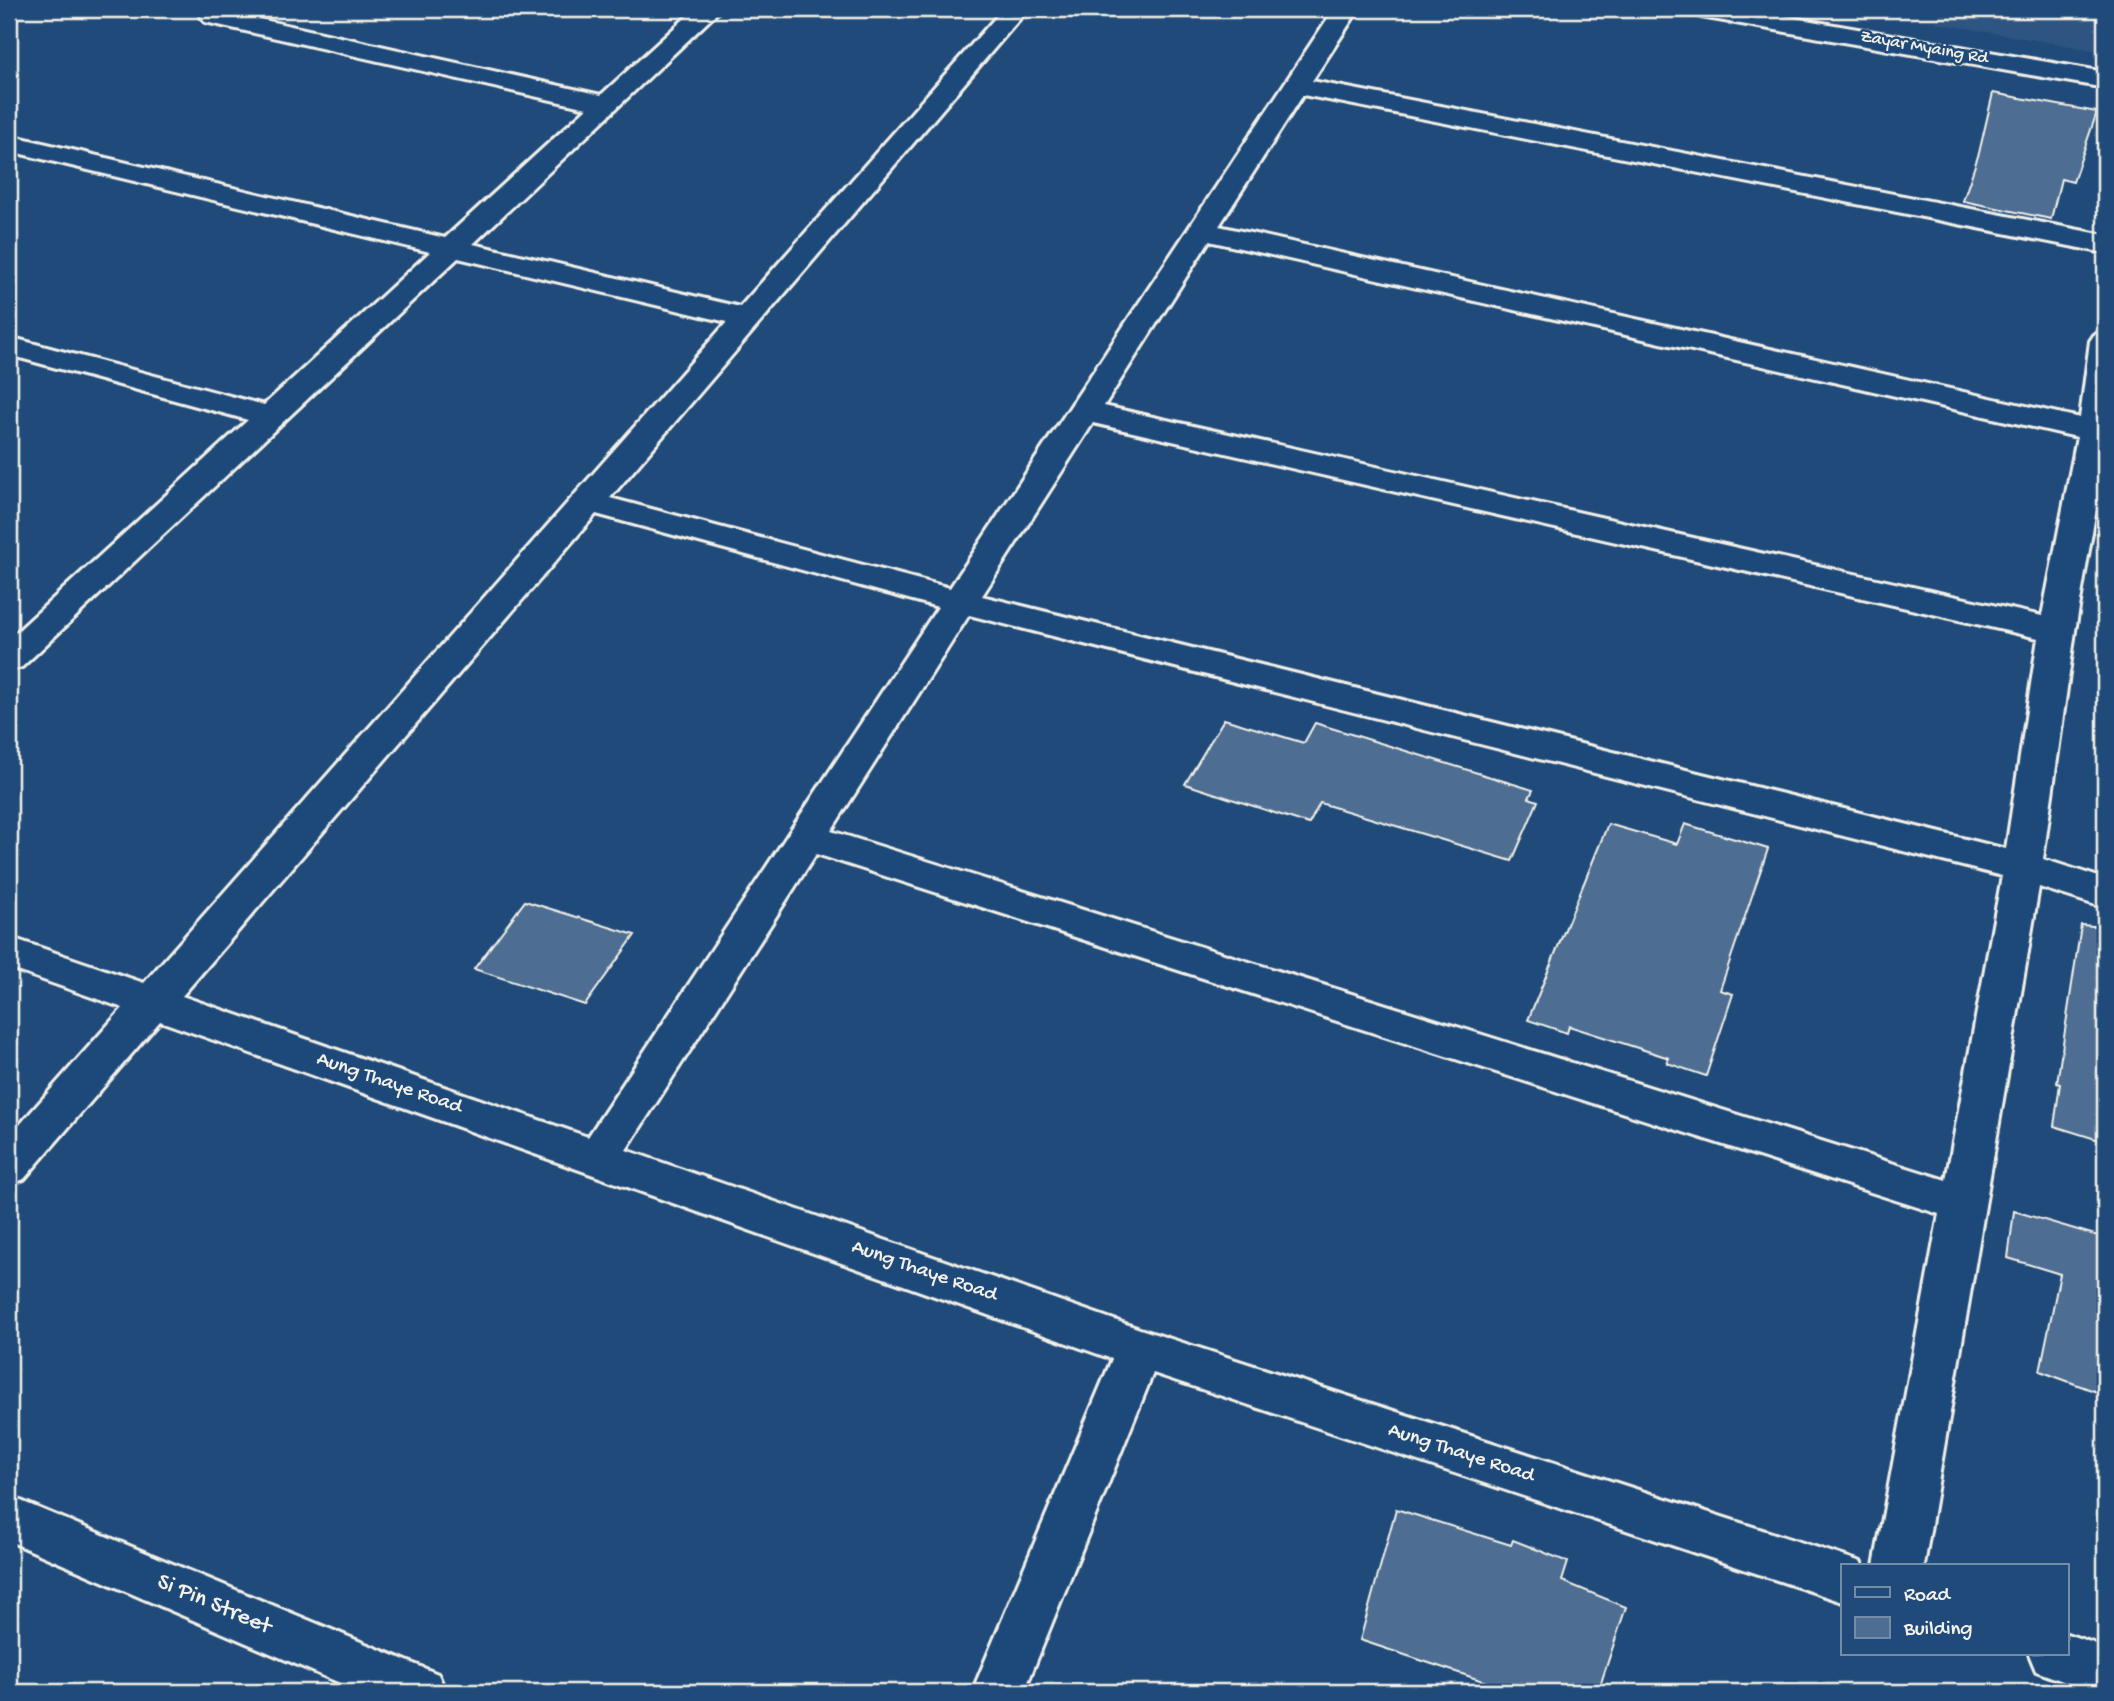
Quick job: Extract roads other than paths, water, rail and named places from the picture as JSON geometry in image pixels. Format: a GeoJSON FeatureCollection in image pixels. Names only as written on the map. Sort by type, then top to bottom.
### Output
{"type":"FeatureCollection","features":[{"type":"Feature","properties":{"kind":"street"},"geometry":{"type":"LineString","coordinates":[[9,659],[709,9]]}},
{"type":"Feature","properties":{"kind":"street"},"geometry":{"type":"LineString","coordinates":[[9,1167],[1016,9]]}},
{"type":"Feature","properties":{"kind":"street"},"geometry":{"type":"LineString","coordinates":[[598,1157],[1346,9]]}},
{"type":"Feature","properties":{"kind":"street","name":"Zayar Myaing Rd"},"geometry":{"type":"LineString","coordinates":[[1700,9],[1874,29],[2105,80]]}},
{"type":"Feature","properties":{"kind":"street"},"geometry":{"type":"LineString","coordinates":[[214,17],[607,104]]}},
{"type":"Feature","properties":{"kind":"street"},"geometry":{"type":"LineString","coordinates":[[1296,86],[2105,244]]}},
{"type":"Feature","properties":{"kind":"street"},"geometry":{"type":"LineString","coordinates":[[9,143],[747,318]]}},
{"type":"Feature","properties":{"kind":"street"},"geometry":{"type":"LineString","coordinates":[[1201,231],[2094,430]]}},
{"type":"Feature","properties":{"kind":"street"},"geometry":{"type":"LineString","coordinates":[[1899,1564],[2023,867],[2057,631],[2094,430],[2105,341]]}},
{"type":"Feature","properties":{"kind":"street"},"geometry":{"type":"LineString","coordinates":[[9,346],[270,416]]}},
{"type":"Feature","properties":{"kind":"street"},"geometry":{"type":"LineString","coordinates":[[1084,411],[2057,631]]}},
{"type":"Feature","properties":{"kind":"street"},"geometry":{"type":"LineString","coordinates":[[587,502],[960,602],[2023,867],[2105,894]]}},
{"type":"Feature","properties":{"kind":"street"},"geometry":{"type":"LineString","coordinates":[[9,617],[42,628]]}},
{"type":"Feature","properties":{"kind":"street"},"geometry":{"type":"LineString","coordinates":[[807,837],[1965,1204]]}},
{"type":"Feature","properties":{"kind":"street","name":"Aung Thaye Road"},"geometry":{"type":"LineString","coordinates":[[9,952],[1140,1349],[1841,1578]]}},
{"type":"Feature","properties":{"kind":"street"},"geometry":{"type":"LineString","coordinates":[[998,1692],[1140,1349]]}},
{"type":"Feature","properties":{"kind":"street","name":"Si Pin Street"},"geometry":{"type":"LineString","coordinates":[[9,1518],[420,1692]]}},
{"type":"Feature","properties":{"kind":"street"},"geometry":{"type":"LineString","coordinates":[[2060,1656],[2105,1672]]}}]}
